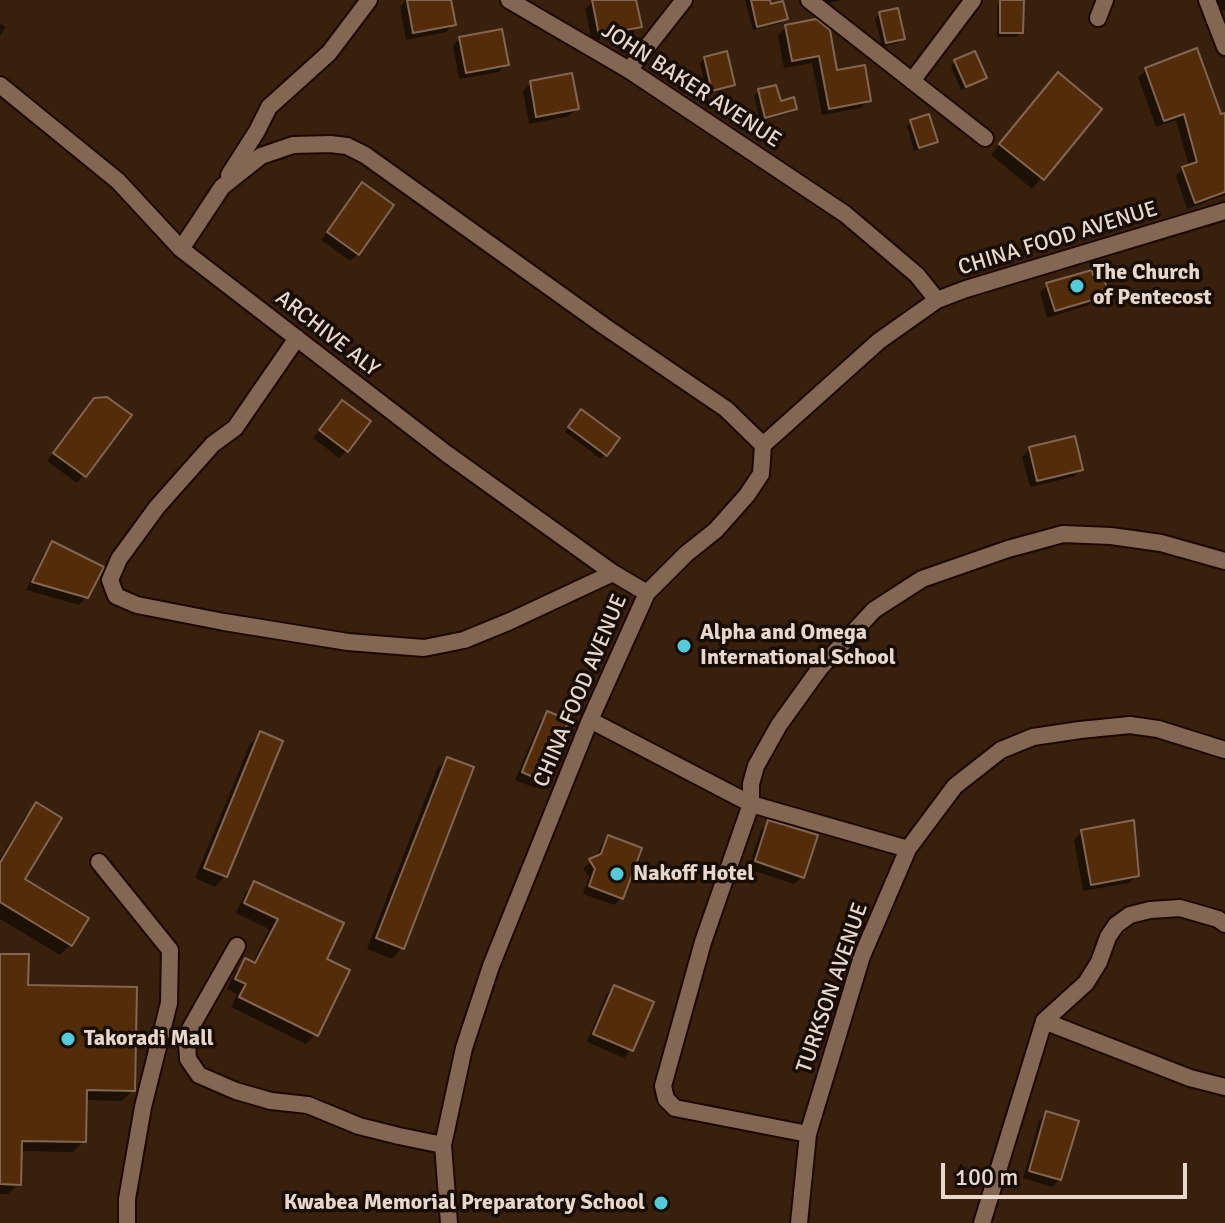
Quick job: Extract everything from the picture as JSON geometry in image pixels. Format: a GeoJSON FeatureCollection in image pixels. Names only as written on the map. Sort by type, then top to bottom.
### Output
{"type":"FeatureCollection","features":[{"type":"Feature","properties":{"kind":"street"},"geometry":{"type":"LineString","coordinates":[[181,249],[257,131],[269,107],[329,53],[369,0]]}},
{"type":"Feature","properties":{"kind":"street","name":"JOHN BAKER AVENUE"},"geometry":{"type":"LineString","coordinates":[[509,0],[629,70],[845,214],[917,275],[937,300]]}},
{"type":"Feature","properties":{"kind":"street"},"geometry":{"type":"LineString","coordinates":[[629,70],[684,0]]}},
{"type":"Feature","properties":{"kind":"street"},"geometry":{"type":"LineString","coordinates":[[809,0],[985,138]]}},
{"type":"Feature","properties":{"kind":"street"},"geometry":{"type":"LineString","coordinates":[[912,81],[973,0]]}},
{"type":"Feature","properties":{"kind":"street"},"geometry":{"type":"LineString","coordinates":[[1098,18],[1105,0]]}},
{"type":"Feature","properties":{"kind":"street"},"geometry":{"type":"LineString","coordinates":[[1207,0],[1225,47]]}},
{"type":"Feature","properties":{"kind":"street","name":"ARCHIVE ALY"},"geometry":{"type":"LineString","coordinates":[[0,85],[118,181],[181,249],[447,454],[613,573],[647,593]]}},
{"type":"Feature","properties":{"kind":"street"},"geometry":{"type":"LineString","coordinates":[[222,187],[261,156],[293,145],[347,146],[365,155],[726,409],[763,445]]}},
{"type":"Feature","properties":{"kind":"street","name":"CHINA FOOD AVENUE"},"geometry":{"type":"LineString","coordinates":[[449,1223],[443,1145],[464,1048],[491,966],[590,720],[647,593],[686,554],[716,530],[747,495],[761,474],[763,445],[879,341],[937,300],[1225,211]]}},
{"type":"Feature","properties":{"kind":"street"},"geometry":{"type":"LineString","coordinates":[[297,338],[235,428],[213,444],[185,475],[119,559],[110,580],[116,596],[137,605],[224,622],[348,642],[424,648],[464,640],[613,573]]}},
{"type":"Feature","properties":{"kind":"street"},"geometry":{"type":"LineString","coordinates":[[808,1134],[675,1108],[666,1099],[663,1086],[703,942],[751,804],[751,784],[756,766],[779,725],[820,668],[874,610],[922,579],[1008,549],[1063,534],[1161,543],[1225,561]]}},
{"type":"Feature","properties":{"kind":"street"},"geometry":{"type":"LineString","coordinates":[[590,720],[751,804],[908,849]]}},
{"type":"Feature","properties":{"kind":"street","name":"TURKSON AVENUE"},"geometry":{"type":"LineString","coordinates":[[799,1223],[808,1134],[862,956],[908,849],[955,786],[1001,750],[1033,737],[1080,730],[1130,725],[1158,729],[1225,750]]}},
{"type":"Feature","properties":{"kind":"street"},"geometry":{"type":"LineString","coordinates":[[99,862],[170,950],[169,1003],[143,1107],[127,1199],[127,1223]]}},
{"type":"Feature","properties":{"kind":"street"},"geometry":{"type":"LineString","coordinates":[[982,1223],[1044,1021],[1086,983],[1116,925],[1130,915],[1180,908],[1225,924]]}},
{"type":"Feature","properties":{"kind":"street"},"geometry":{"type":"LineString","coordinates":[[237,946],[190,1029],[188,1059],[199,1075],[236,1091],[271,1101],[308,1105],[359,1126],[443,1145]]}},
{"type":"Feature","properties":{"kind":"street"},"geometry":{"type":"LineString","coordinates":[[1044,1021],[1190,1078],[1225,1087]]}},
{"type":"Feature","properties":{"kind":"building"},"geometry":{"type":"Polygon","coordinates":[[[407,0],[451,0],[456,25],[413,33],[407,0]]]}},
{"type":"Feature","properties":{"kind":"building"},"geometry":{"type":"Polygon","coordinates":[[[592,0],[636,0],[642,27],[599,35],[592,0]]]}},
{"type":"Feature","properties":{"kind":"building"},"geometry":{"type":"Polygon","coordinates":[[[751,0],[770,0],[771,4],[783,1],[788,19],[757,27],[751,0]]]}},
{"type":"Feature","properties":{"kind":"building"},"geometry":{"type":"Polygon","coordinates":[[[1000,0],[1024,0],[1023,33],[1000,33],[1000,0]]]}},
{"type":"Feature","properties":{"kind":"building"},"geometry":{"type":"Polygon","coordinates":[[[898,8],[905,39],[886,43],[879,12],[898,8]]]}},
{"type":"Feature","properties":{"kind":"building"},"geometry":{"type":"Polygon","coordinates":[[[816,19],[830,30],[837,70],[865,65],[871,101],[829,109],[819,56],[792,61],[785,25],[816,19]]]}},
{"type":"Feature","properties":{"kind":"building"},"geometry":{"type":"Polygon","coordinates":[[[502,29],[509,65],[466,73],[459,37],[502,29]]]}},
{"type":"Feature","properties":{"kind":"building"},"geometry":{"type":"Polygon","coordinates":[[[1197,48],[1221,114],[1225,113],[1225,192],[1195,203],[1182,167],[1197,162],[1184,114],[1164,121],[1145,68],[1197,48]]]}},
{"type":"Feature","properties":{"kind":"building"},"geometry":{"type":"Polygon","coordinates":[[[727,51],[735,85],[712,91],[704,57],[727,51]]]}},
{"type":"Feature","properties":{"kind":"building"},"geometry":{"type":"Polygon","coordinates":[[[975,51],[987,78],[966,87],[954,60],[975,51]]]}},
{"type":"Feature","properties":{"kind":"building"},"geometry":{"type":"Polygon","coordinates":[[[1058,72],[1102,109],[1044,180],[999,144],[1058,72]]]}},
{"type":"Feature","properties":{"kind":"building"},"geometry":{"type":"Polygon","coordinates":[[[572,73],[579,109],[536,117],[530,81],[572,73]]]}},
{"type":"Feature","properties":{"kind":"building"},"geometry":{"type":"Polygon","coordinates":[[[776,85],[781,101],[794,97],[797,109],[765,118],[758,89],[776,85]]]}},
{"type":"Feature","properties":{"kind":"building"},"geometry":{"type":"Polygon","coordinates":[[[929,114],[938,142],[919,148],[910,120],[929,114]]]}},
{"type":"Feature","properties":{"kind":"building"},"geometry":{"type":"Polygon","coordinates":[[[362,182],[394,205],[359,255],[327,232],[362,182]]]}},
{"type":"Feature","properties":{"kind":"building"},"geometry":{"type":"Polygon","coordinates":[[[1092,270],[1093,275],[1102,272],[1107,289],[1098,292],[1099,298],[1055,311],[1046,283],[1092,270]]]}},
{"type":"Feature","properties":{"kind":"building"},"geometry":{"type":"Polygon","coordinates":[[[107,397],[132,415],[86,477],[53,453],[94,398],[107,397]]]}},
{"type":"Feature","properties":{"kind":"building"},"geometry":{"type":"Polygon","coordinates":[[[342,400],[371,421],[348,452],[319,430],[342,400]]]}},
{"type":"Feature","properties":{"kind":"building"},"geometry":{"type":"Polygon","coordinates":[[[581,409],[620,438],[607,456],[568,427],[581,409]]]}},
{"type":"Feature","properties":{"kind":"building"},"geometry":{"type":"Polygon","coordinates":[[[1075,436],[1083,470],[1037,481],[1029,447],[1075,436]]]}},
{"type":"Feature","properties":{"kind":"building"},"geometry":{"type":"Polygon","coordinates":[[[52,541],[104,567],[88,598],[32,582],[52,541]]]}},
{"type":"Feature","properties":{"kind":"building"},"geometry":{"type":"Polygon","coordinates":[[[547,711],[569,720],[544,782],[522,772],[547,711]]]}},
{"type":"Feature","properties":{"kind":"building"},"geometry":{"type":"Polygon","coordinates":[[[260,731],[283,741],[227,877],[204,868],[260,731]]]}},
{"type":"Feature","properties":{"kind":"building"},"geometry":{"type":"Polygon","coordinates":[[[447,757],[474,767],[404,949],[376,938],[447,757]]]}},
{"type":"Feature","properties":{"kind":"building"},"geometry":{"type":"Polygon","coordinates":[[[36,802],[62,818],[25,879],[89,918],[72,946],[0,902],[0,863],[36,802]]]}},
{"type":"Feature","properties":{"kind":"building"},"geometry":{"type":"Polygon","coordinates":[[[768,820],[818,835],[804,878],[755,861],[768,820]]]}},
{"type":"Feature","properties":{"kind":"building"},"geometry":{"type":"Polygon","coordinates":[[[1134,820],[1139,876],[1091,885],[1081,830],[1134,820]]]}},
{"type":"Feature","properties":{"kind":"building"},"geometry":{"type":"Polygon","coordinates":[[[608,835],[642,848],[623,899],[589,886],[595,869],[589,859],[601,854],[608,835]]]}},
{"type":"Feature","properties":{"kind":"building"},"geometry":{"type":"Polygon","coordinates":[[[254,881],[344,923],[327,959],[350,970],[318,1036],[239,997],[246,984],[235,979],[245,958],[255,963],[278,919],[244,903],[254,881]]]}},
{"type":"Feature","properties":{"kind":"building","name":"Takoradi Mall"},"geometry":{"type":"Polygon","coordinates":[[[0,954],[29,954],[28,985],[137,987],[135,1091],[87,1090],[86,1142],[22,1141],[21,1185],[0,1184],[0,954]]]}},
{"type":"Feature","properties":{"kind":"building"},"geometry":{"type":"Polygon","coordinates":[[[614,985],[654,1002],[633,1051],[593,1034],[614,985]]]}},
{"type":"Feature","properties":{"kind":"building"},"geometry":{"type":"Polygon","coordinates":[[[1046,1111],[1079,1121],[1061,1180],[1029,1171],[1046,1111]]]}},
{"type":"Feature","properties":{"kind":"place","name":"The Church of Pentecost"},"geometry":{"type":"Point","coordinates":[1077,286]}},
{"type":"Feature","properties":{"kind":"place","name":"Alpha and Omega International School"},"geometry":{"type":"Point","coordinates":[684,646]}},
{"type":"Feature","properties":{"kind":"place","name":"Nakoff Hotel"},"geometry":{"type":"Point","coordinates":[617,874]}},
{"type":"Feature","properties":{"kind":"place","name":"Takoradi Mall"},"geometry":{"type":"Point","coordinates":[68,1039]}},
{"type":"Feature","properties":{"kind":"place","name":"Kwabea Memorial Preparatory School"},"geometry":{"type":"Point","coordinates":[661,1203]}}]}
